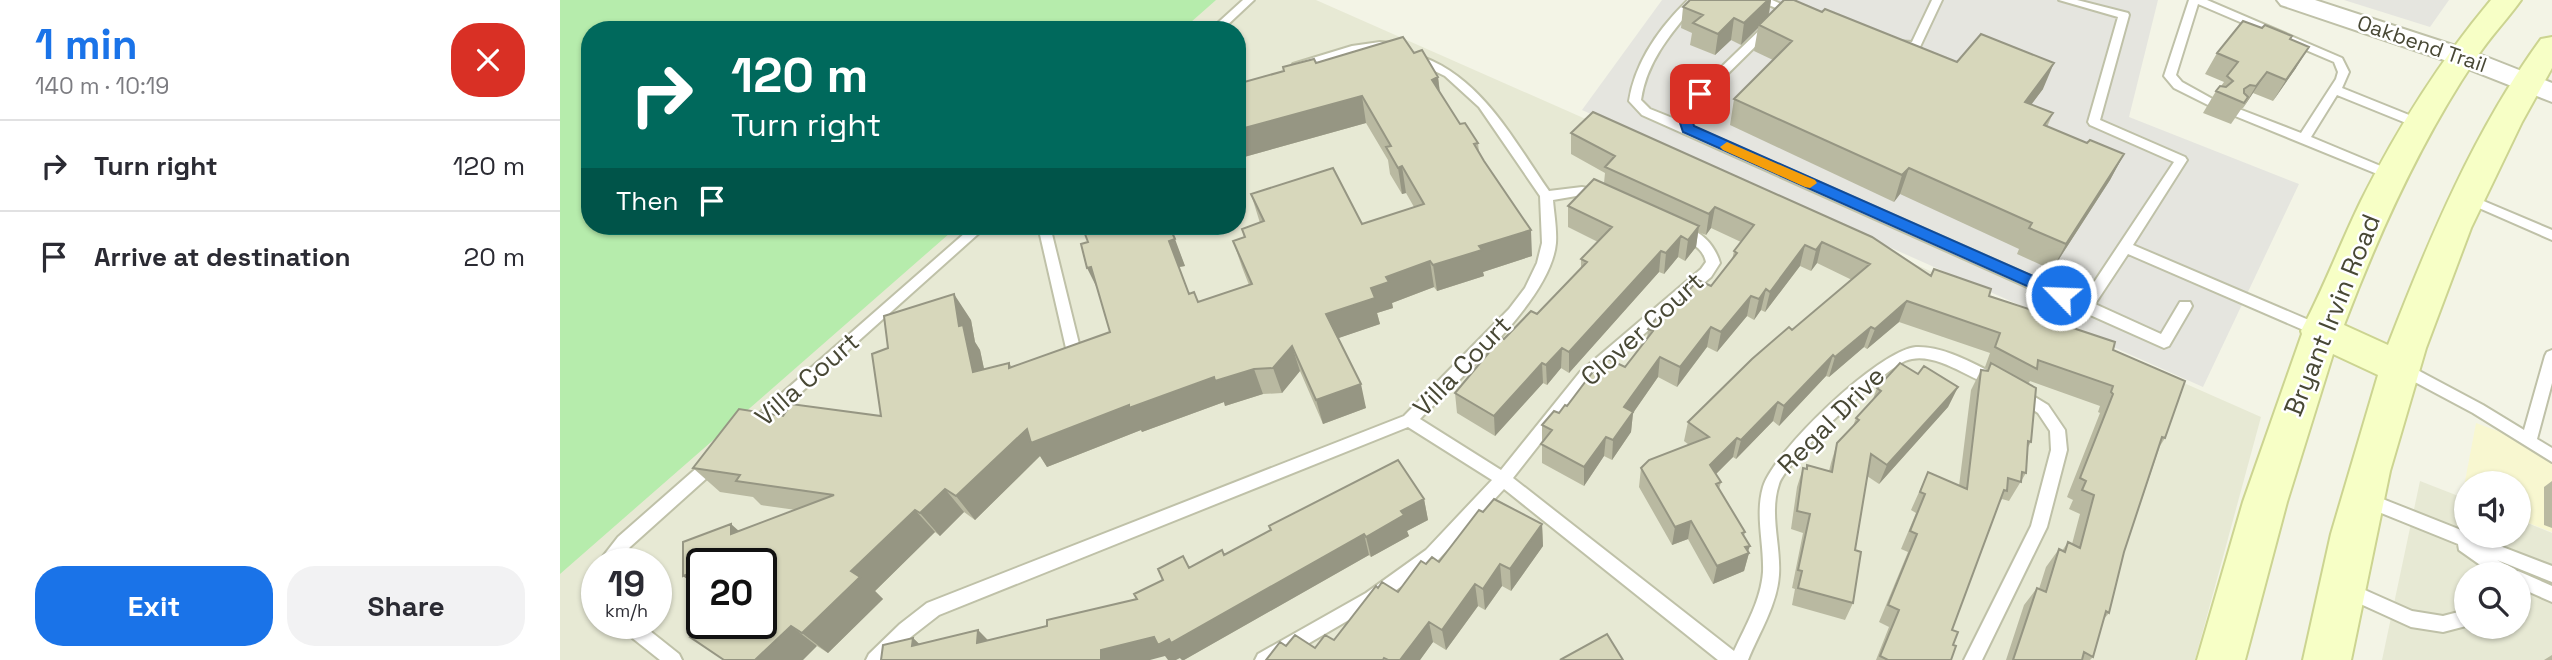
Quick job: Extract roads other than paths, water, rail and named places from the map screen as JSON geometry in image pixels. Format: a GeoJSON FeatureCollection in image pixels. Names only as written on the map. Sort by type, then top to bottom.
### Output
{"type":"FeatureCollection","features":[{"type":"Feature","properties":{"kind":"main road","name":"Bryant Irvin Road"},"geometry":{"type":"LineString","coordinates":[[2221,660],[2279,450],[2320,331],[2370,216],[2420,124],[2462,57],[2506,0]]}},
{"type":"Feature","properties":{"kind":"main road"},"geometry":{"type":"LineString","coordinates":[[2327,660],[2362,497],[2399,367],[2455,221],[2538,88],[2552,46]]}},
{"type":"Feature","properties":{"kind":"main road"},"geometry":{"type":"LineString","coordinates":[[2320,331],[2399,367]]}},
{"type":"Feature","properties":{"kind":"street","name":"Oakbend Trail"},"geometry":{"type":"LineString","coordinates":[[2290,0],[2462,57],[2538,88]]}},
{"type":"Feature","properties":{"kind":"lane"},"geometry":{"type":"LineString","coordinates":[[1225,21],[1249,0]]}},
{"type":"Feature","properties":{"kind":"lane"},"geometry":{"type":"LineString","coordinates":[[1694,0],[1684,9],[1652,55],[1635,86],[1635,101],[1646,112],[2164,342],[2185,306]]}},
{"type":"Feature","properties":{"kind":"lane"},"geometry":{"type":"LineString","coordinates":[[1688,129],[1683,111],[1793,11],[1762,0]]}},
{"type":"Feature","properties":{"kind":"lane"},"geometry":{"type":"LineString","coordinates":[[1890,39],[1915,47],[1937,0]]}},
{"type":"Feature","properties":{"kind":"lane"},"geometry":{"type":"LineString","coordinates":[[2064,0],[2124,15],[2094,122],[2181,160],[2086,306]]}},
{"type":"Feature","properties":{"kind":"lane"},"geometry":{"type":"LineString","coordinates":[[2212,102],[2178,85],[2170,76],[2196,0],[2339,60],[2345,75],[2304,139]]}},
{"type":"Feature","properties":{"kind":"lane"},"geometry":{"type":"LineString","coordinates":[[1288,70],[1379,44],[1391,46],[1449,73],[1483,104],[1546,196],[1582,191],[1596,192],[1608,197]]}},
{"type":"Feature","properties":{"kind":"lane"},"geometry":{"type":"LineString","coordinates":[[2335,90],[2420,124]]}},
{"type":"Feature","properties":{"kind":"lane"},"geometry":{"type":"LineString","coordinates":[[2239,113],[2391,176]]}},
{"type":"Feature","properties":{"kind":"lane","name":"Villa Court"},"geometry":{"type":"LineString","coordinates":[[875,660],[933,609],[1409,420],[1514,313],[1531,291],[1544,263],[1549,243],[1546,196]]}},
{"type":"Feature","properties":{"kind":"lane"},"geometry":{"type":"LineString","coordinates":[[2467,198],[2552,234]]}},
{"type":"Feature","properties":{"kind":"lane","name":"Clover Court"},"geometry":{"type":"LineString","coordinates":[[1503,479],[1585,376],[1706,273],[1713,263],[1711,253],[1703,242],[1668,225]]}},
{"type":"Feature","properties":{"kind":"lane","name":"Villa Court"},"geometry":{"type":"LineString","coordinates":[[745,434],[971,235]]}},
{"type":"Feature","properties":{"kind":"lane"},"geometry":{"type":"LineString","coordinates":[[1046,235],[1073,348]]}},
{"type":"Feature","properties":{"kind":"lane"},"geometry":{"type":"LineString","coordinates":[[2125,247],[2320,331]]}},
{"type":"Feature","properties":{"kind":"lane","name":"Regal Drive"},"geometry":{"type":"LineString","coordinates":[[1740,660],[1764,600],[1771,574],[1766,500],[1768,486],[1778,470],[1869,378],[1894,359],[1914,353],[1942,359],[2017,392],[2043,409],[2057,430],[2059,450],[2039,527],[1973,660]]}},
{"type":"Feature","properties":{"kind":"lane"},"geometry":{"type":"LineString","coordinates":[[2529,440],[2552,356]]}},
{"type":"Feature","properties":{"kind":"lane"},"geometry":{"type":"LineString","coordinates":[[2399,367],[2478,408],[2552,456]]}},
{"type":"Feature","properties":{"kind":"lane"},"geometry":{"type":"LineString","coordinates":[[1409,420],[1503,479],[1732,660]]}},
{"type":"Feature","properties":{"kind":"lane"},"geometry":{"type":"LineString","coordinates":[[620,548],[725,452]]}},
{"type":"Feature","properties":{"kind":"lane"},"geometry":{"type":"LineString","coordinates":[[1264,660],[1372,598],[1432,555],[1503,479]]}},
{"type":"Feature","properties":{"kind":"lane"},"geometry":{"type":"LineString","coordinates":[[2362,497],[2453,536],[2489,562]]}},
{"type":"Feature","properties":{"kind":"lane"},"geometry":{"type":"LineString","coordinates":[[2531,571],[2552,575]]}},
{"type":"Feature","properties":{"kind":"lane"},"geometry":{"type":"LineString","coordinates":[[2531,585],[2552,594]]}},
{"type":"Feature","properties":{"kind":"lane"},"geometry":{"type":"LineString","coordinates":[[2341,587],[2411,619],[2443,624],[2454,621]]}},
{"type":"Feature","properties":{"kind":"lane"},"geometry":{"type":"LineString","coordinates":[[647,639],[673,660]]}}]}
